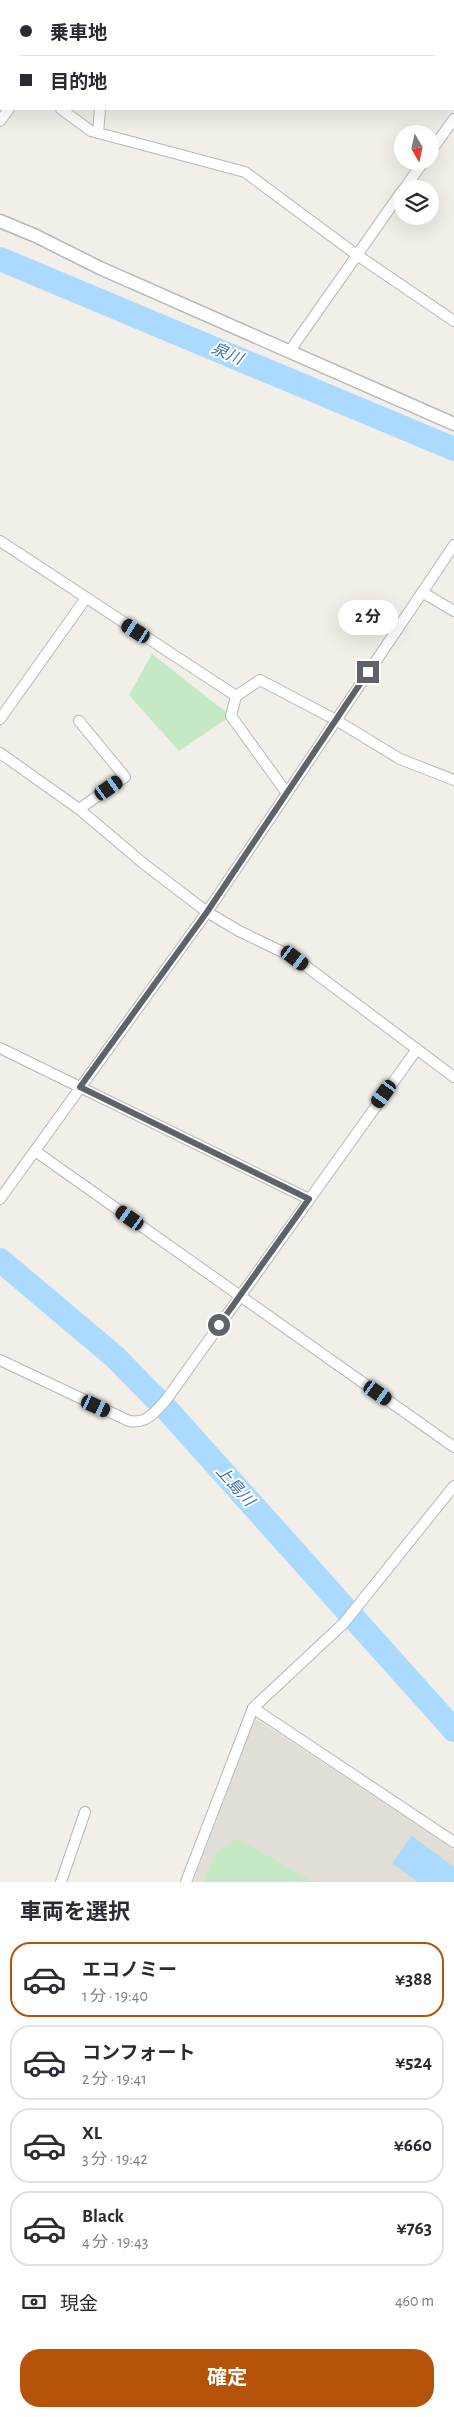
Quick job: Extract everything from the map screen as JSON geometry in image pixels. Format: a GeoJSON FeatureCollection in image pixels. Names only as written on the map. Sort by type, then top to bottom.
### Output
{"type":"FeatureCollection","features":[{"type":"Feature","properties":{"kind":"street"},"geometry":{"type":"LineString","coordinates":[[0,122],[8,110]]}},
{"type":"Feature","properties":{"kind":"street"},"geometry":{"type":"LineString","coordinates":[[62,110],[91,131],[245,172],[357,255],[454,321]]}},
{"type":"Feature","properties":{"kind":"street"},"geometry":{"type":"LineString","coordinates":[[98,133],[100,110]]}},
{"type":"Feature","properties":{"kind":"street"},"geometry":{"type":"LineString","coordinates":[[439,140],[454,119]]}},
{"type":"Feature","properties":{"kind":"street"},"geometry":{"type":"LineString","coordinates":[[289,352],[394,203]]}},
{"type":"Feature","properties":{"kind":"street"},"geometry":{"type":"LineString","coordinates":[[0,221],[36,236],[100,268],[454,424]]}},
{"type":"Feature","properties":{"kind":"street"},"geometry":{"type":"LineString","coordinates":[[0,541],[236,696]]}},
{"type":"Feature","properties":{"kind":"street"},"geometry":{"type":"LineString","coordinates":[[0,1199],[207,912],[454,545]]}},
{"type":"Feature","properties":{"kind":"street"},"geometry":{"type":"LineString","coordinates":[[422,592],[454,611]]}},
{"type":"Feature","properties":{"kind":"street"},"geometry":{"type":"LineString","coordinates":[[0,719],[86,598]]}},
{"type":"Feature","properties":{"kind":"street"},"geometry":{"type":"LineString","coordinates":[[286,792],[231,716],[236,696],[260,680],[336,720],[400,759],[454,780]]}},
{"type":"Feature","properties":{"kind":"street"},"geometry":{"type":"LineString","coordinates":[[79,721],[124,777],[79,809]]}},
{"type":"Feature","properties":{"kind":"street"},"geometry":{"type":"LineString","coordinates":[[0,753],[79,809],[144,864],[207,912],[239,931],[295,958],[454,1077]]}},
{"type":"Feature","properties":{"kind":"street"},"geometry":{"type":"LineString","coordinates":[[0,1048],[309,1199]]}},
{"type":"Feature","properties":{"kind":"street"},"geometry":{"type":"LineString","coordinates":[[0,1360],[129,1421],[137,1422],[150,1417],[166,1400],[417,1049]]}},
{"type":"Feature","properties":{"kind":"street"},"geometry":{"type":"LineString","coordinates":[[34,1150],[454,1447]]}},
{"type":"Feature","properties":{"kind":"street"},"geometry":{"type":"LineString","coordinates":[[186,1882],[253,1708],[344,1623],[454,1486]]}},
{"type":"Feature","properties":{"kind":"street"},"geometry":{"type":"LineString","coordinates":[[253,1708],[454,1842]]}},
{"type":"Feature","properties":{"kind":"street"},"geometry":{"type":"LineString","coordinates":[[62,1882],[85,1812]]}},
{"type":"Feature","properties":{"kind":"shaded area"},"geometry":{"type":"Polygon","coordinates":[[[255,1718],[454,1849],[454,1882],[193,1882],[255,1718]]]}},
{"type":"Feature","properties":{"kind":"green space"},"geometry":{"type":"Polygon","coordinates":[[[152,654],[231,716],[179,751],[129,695],[152,654]]]}},
{"type":"Feature","properties":{"kind":"green space"},"geometry":{"type":"Polygon","coordinates":[[[238,1839],[313,1882],[204,1882],[215,1853],[238,1839]]]}},
{"type":"Feature","properties":{"kind":"water"},"geometry":{"type":"Polygon","coordinates":[[[412,1836],[454,1867],[454,1882],[418,1882],[392,1863],[412,1836]]]}},
{"type":"Feature","properties":{"kind":"waterway","name":"泉川"},"geometry":{"type":"LineString","coordinates":[[0,259],[454,449]]}},
{"type":"Feature","properties":{"kind":"waterway","name":"上島川"},"geometry":{"type":"LineString","coordinates":[[0,1260],[115,1357],[170,1413],[454,1730]]}},
{"type":"Feature","properties":{"kind":"route"},"geometry":{"type":"LineString","coordinates":[[219,1325],[309,1199],[80,1087],[207,912],[368,672]]}}]}
